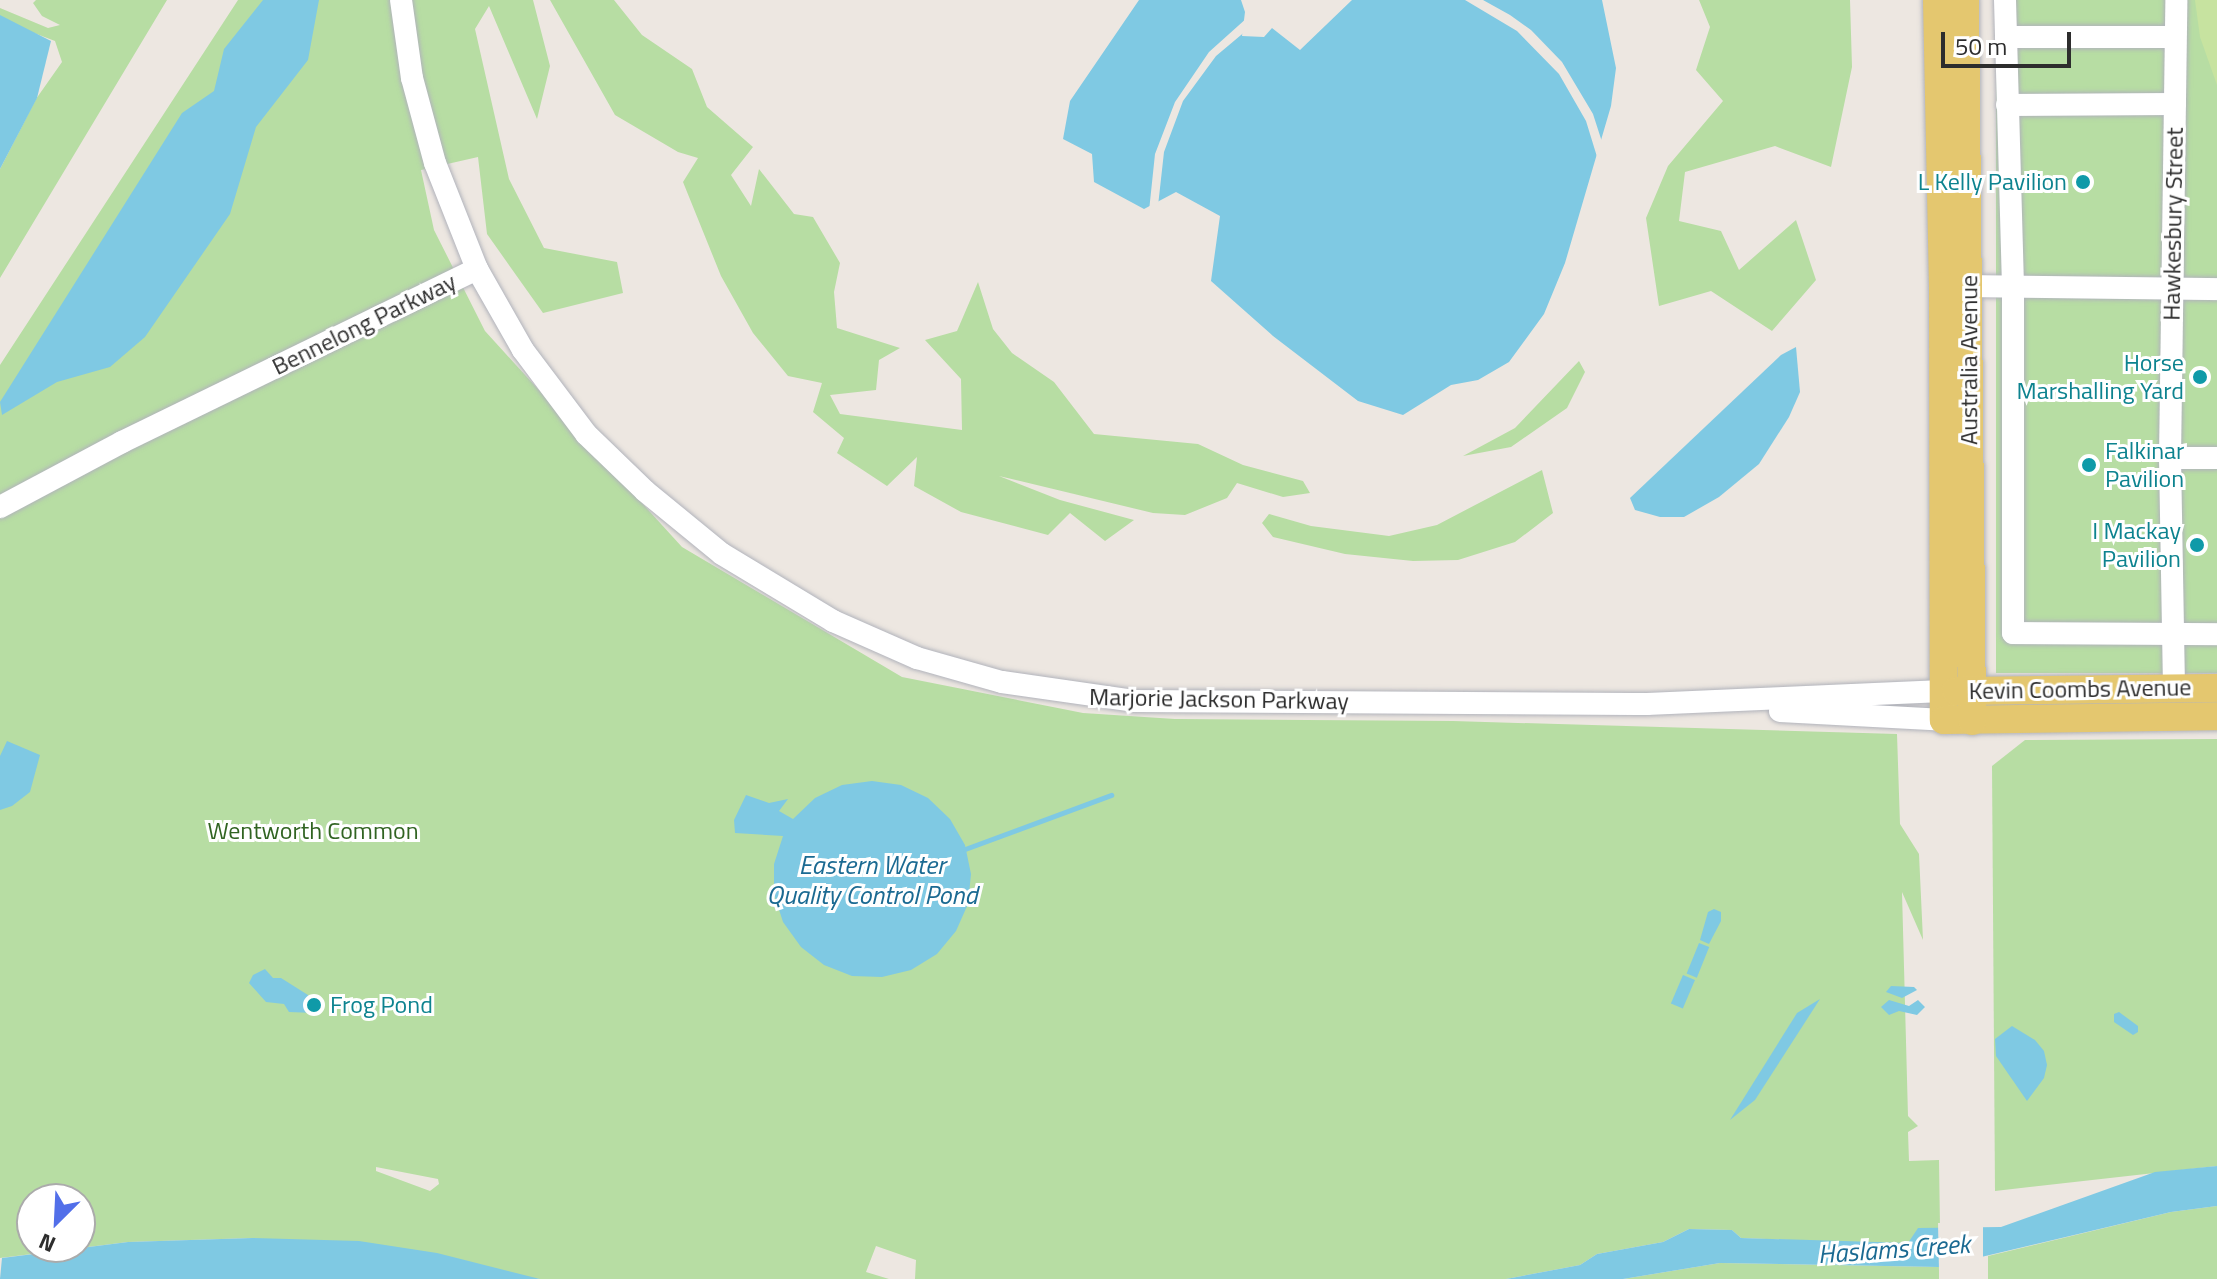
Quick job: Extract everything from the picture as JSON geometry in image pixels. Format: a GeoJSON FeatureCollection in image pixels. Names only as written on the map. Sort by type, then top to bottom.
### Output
{"type":"FeatureCollection","features":[{"type":"Feature","properties":{"kind":"main road","name":"Australia Avenue"},"geometry":{"type":"LineString","coordinates":[[1937,0],[1956,286],[1972,690],[1958,720]]}},
{"type":"Feature","properties":{"kind":"main road","name":"Australia Avenue"},"geometry":{"type":"LineString","coordinates":[[1958,720],[1943,691],[1965,0]]}},
{"type":"Feature","properties":{"kind":"main road"},"geometry":{"type":"LineString","coordinates":[[2174,687],[2176,716]]}},
{"type":"Feature","properties":{"kind":"main road","name":"Kevin Coombs Avenue"},"geometry":{"type":"LineString","coordinates":[[1943,691],[2217,688]]}},
{"type":"Feature","properties":{"kind":"main road","name":"Kevin Coombs Avenue"},"geometry":{"type":"LineString","coordinates":[[1958,720],[2217,716]]}},
{"type":"Feature","properties":{"kind":"street","name":"Bennelong Parkway"},"geometry":{"type":"LineString","coordinates":[[0,507],[122,442],[477,269],[421,118],[401,0]]}},
{"type":"Feature","properties":{"kind":"street"},"geometry":{"type":"LineString","coordinates":[[2005,0],[2005,286],[2013,633],[2217,634]]}},
{"type":"Feature","properties":{"kind":"street","name":"Hawkesbury Street"},"geometry":{"type":"LineString","coordinates":[[2174,687],[2170,458],[2176,0]]}},
{"type":"Feature","properties":{"kind":"street"},"geometry":{"type":"LineString","coordinates":[[2006,37],[2175,37]]}},
{"type":"Feature","properties":{"kind":"street"},"geometry":{"type":"LineString","coordinates":[[2007,105],[2175,104]]}},
{"type":"Feature","properties":{"kind":"street","name":"Marjorie Jackson Parkway"},"geometry":{"type":"LineString","coordinates":[[477,269],[523,350],[586,434],[657,501],[702,540],[774,589],[833,621],[917,658],[1002,682],[1134,701],[1647,704],[1958,720]]}},
{"type":"Feature","properties":{"kind":"street"},"geometry":{"type":"LineString","coordinates":[[1956,286],[2217,289]]}},
{"type":"Feature","properties":{"kind":"street"},"geometry":{"type":"LineString","coordinates":[[2170,458],[2217,458]]}},
{"type":"Feature","properties":{"kind":"street","name":"Marjorie Jackson Parkway"},"geometry":{"type":"LineString","coordinates":[[1647,704],[1943,691]]}},
{"type":"Feature","properties":{"kind":"green space"},"geometry":{"type":"Polygon","coordinates":[[[36,0],[167,0],[0,278],[0,169],[36,99],[62,62],[55,41],[0,20],[0,8],[48,28],[60,25],[42,16],[33,3],[36,0]]]}},
{"type":"Feature","properties":{"kind":"green space","name":"Wentworth Common"},"geometry":{"type":"Polygon","coordinates":[[[238,0],[533,0],[550,66],[537,119],[489,6],[475,29],[509,179],[544,248],[617,262],[623,293],[543,313],[487,234],[478,157],[421,170],[434,230],[485,331],[682,547],[902,677],[1083,713],[1175,719],[1453,721],[1897,734],[1900,824],[1919,854],[1923,940],[1902,892],[1908,1116],[1918,1126],[1908,1132],[1909,1161],[1939,1160],[1940,1227],[1908,1243],[1741,1238],[1732,1230],[1689,1229],[1663,1242],[1597,1254],[1580,1265],[1506,1279],[915,1279],[916,1260],[876,1246],[866,1272],[889,1279],[540,1279],[252,1238],[96,1246],[96,1183],[16,1183],[16,1256],[0,1258],[0,365],[238,0]],[[376,1167],[376,1171],[430,1191],[439,1184],[438,1179],[376,1167]]]}},
{"type":"Feature","properties":{"kind":"green space"},"geometry":{"type":"Polygon","coordinates":[[[550,0],[614,0],[642,35],[692,69],[707,107],[753,147],[731,175],[751,206],[759,169],[794,214],[813,217],[840,263],[834,292],[837,328],[900,348],[879,360],[876,390],[830,395],[840,414],[962,430],[961,379],[925,340],[957,331],[978,282],[993,329],[1012,353],[1054,382],[1094,434],[1198,444],[1243,465],[1303,481],[1310,493],[1283,497],[1237,483],[1227,498],[1185,515],[1153,513],[999,476],[1060,500],[1134,520],[1105,541],[1070,513],[1048,535],[961,512],[914,486],[917,457],[887,486],[837,453],[844,438],[813,412],[822,383],[788,376],[753,333],[721,276],[683,182],[698,158],[678,152],[615,115],[550,0]]]}},
{"type":"Feature","properties":{"kind":"green space"},"geometry":{"type":"Polygon","coordinates":[[[1699,0],[1850,0],[1852,67],[1831,167],[1775,146],[1685,172],[1679,221],[1721,231],[1739,270],[1796,220],[1816,280],[1772,331],[1711,291],[1659,306],[1646,218],[1668,166],[1723,101],[1696,70],[1710,27],[1699,0]]]}},
{"type":"Feature","properties":{"kind":"green space"},"geometry":{"type":"Polygon","coordinates":[[[1996,0],[2217,0],[2217,673],[1996,673],[1996,0]]]}},
{"type":"Feature","properties":{"kind":"green space"},"geometry":{"type":"Polygon","coordinates":[[[2195,0],[2217,0],[2217,85],[2200,37],[2195,0]]]}},
{"type":"Feature","properties":{"kind":"green space"},"geometry":{"type":"Polygon","coordinates":[[[1579,361],[1585,372],[1567,408],[1511,447],[1463,456],[1515,428],[1579,361]]]}},
{"type":"Feature","properties":{"kind":"green space"},"geometry":{"type":"Polygon","coordinates":[[[1542,470],[1553,513],[1515,542],[1458,560],[1413,561],[1345,554],[1273,537],[1262,523],[1269,514],[1311,526],[1389,536],[1437,525],[1542,470]]]}},
{"type":"Feature","properties":{"kind":"green space"},"geometry":{"type":"Polygon","coordinates":[[[2217,739],[2217,1166],[1995,1191],[1992,766],[2025,740],[2217,739]]]}},
{"type":"Feature","properties":{"kind":"green space"},"geometry":{"type":"Polygon","coordinates":[[[2217,1206],[2217,1279],[1988,1279],[1988,1256],[2171,1212],[2217,1206]]]}},
{"type":"Feature","properties":{"kind":"green space"},"geometry":{"type":"Polygon","coordinates":[[[1720,1263],[1939,1267],[1939,1279],[1623,1279],[1720,1263]]]}},
{"type":"Feature","properties":{"kind":"water"},"geometry":{"type":"Polygon","coordinates":[[[263,0],[319,0],[308,60],[256,127],[230,214],[145,337],[110,367],[57,382],[2,415],[0,402],[182,113],[214,91],[224,49],[263,0]]]}},
{"type":"Feature","properties":{"kind":"water"},"geometry":{"type":"Polygon","coordinates":[[[1139,0],[1241,0],[1245,12],[1242,36],[1264,37],[1272,28],[1300,50],[1352,0],[1602,0],[1616,68],[1611,106],[1565,263],[1544,314],[1509,362],[1478,380],[1451,385],[1403,415],[1358,401],[1273,336],[1211,281],[1220,216],[1176,192],[1144,209],[1094,182],[1092,154],[1063,139],[1070,101],[1139,0]]]}},
{"type":"Feature","properties":{"kind":"water"},"geometry":{"type":"Polygon","coordinates":[[[0,15],[51,41],[37,98],[0,169],[0,15]]]}},
{"type":"Feature","properties":{"kind":"water"},"geometry":{"type":"Polygon","coordinates":[[[1796,347],[1800,392],[1789,417],[1759,464],[1719,497],[1684,517],[1660,517],[1635,510],[1630,498],[1781,355],[1796,347]]]}},
{"type":"Feature","properties":{"kind":"water"},"geometry":{"type":"Polygon","coordinates":[[[7,741],[40,755],[30,792],[12,806],[0,810],[0,756],[7,741]]]}},
{"type":"Feature","properties":{"kind":"water","name":"Eastern Water Quality Control Pond"},"geometry":{"type":"Polygon","coordinates":[[[872,781],[901,785],[928,798],[950,819],[965,845],[971,874],[968,904],[956,931],[937,954],[911,970],[882,977],[852,976],[824,965],[801,947],[783,922],[774,894],[774,864],[783,836],[735,833],[734,820],[746,795],[769,803],[788,799],[779,811],[793,819],[815,798],[842,785],[872,781]]]}},
{"type":"Feature","properties":{"kind":"water"},"geometry":{"type":"Polygon","coordinates":[[[1714,909],[1721,912],[1721,921],[1709,944],[1700,940],[1708,912],[1714,909]]]}},
{"type":"Feature","properties":{"kind":"water"},"geometry":{"type":"Polygon","coordinates":[[[1699,943],[1709,947],[1697,978],[1687,974],[1699,943]]]}},
{"type":"Feature","properties":{"kind":"water"},"geometry":{"type":"Polygon","coordinates":[[[265,969],[273,978],[281,978],[308,995],[315,1013],[289,1012],[284,1004],[266,1002],[249,983],[253,975],[265,969]]]}},
{"type":"Feature","properties":{"kind":"water"},"geometry":{"type":"Polygon","coordinates":[[[1683,975],[1695,980],[1683,1009],[1671,1004],[1683,975]]]}},
{"type":"Feature","properties":{"kind":"water"},"geometry":{"type":"Polygon","coordinates":[[[1891,986],[1914,987],[1917,990],[1902,998],[1886,992],[1891,986]]]}},
{"type":"Feature","properties":{"kind":"water"},"geometry":{"type":"Polygon","coordinates":[[[1820,999],[1755,1100],[1730,1120],[1797,1013],[1820,999]]]}},
{"type":"Feature","properties":{"kind":"water"},"geometry":{"type":"Polygon","coordinates":[[[1889,1000],[1909,1006],[1918,1000],[1925,1007],[1917,1015],[1899,1011],[1889,1015],[1881,1007],[1889,1000]]]}},
{"type":"Feature","properties":{"kind":"water"},"geometry":{"type":"Polygon","coordinates":[[[2119,1012],[2138,1026],[2138,1032],[2133,1035],[2114,1022],[2114,1014],[2119,1012]]]}},
{"type":"Feature","properties":{"kind":"water"},"geometry":{"type":"Polygon","coordinates":[[[2012,1026],[2035,1040],[2044,1051],[2047,1065],[2044,1078],[2027,1101],[1996,1056],[1995,1039],[2012,1026]]]}},
{"type":"Feature","properties":{"kind":"water","name":"Haslams Creek"},"geometry":{"type":"Polygon","coordinates":[[[2217,1166],[2217,1206],[2171,1212],[1939,1267],[1720,1263],[1623,1279],[1506,1279],[1580,1265],[1597,1254],[1663,1242],[1689,1229],[1732,1230],[1741,1238],[1908,1243],[1918,1228],[2001,1227],[2155,1172],[2217,1166]]]}},
{"type":"Feature","properties":{"kind":"water"},"geometry":{"type":"Polygon","coordinates":[[[252,1238],[359,1241],[437,1253],[540,1279],[0,1279],[2,1258],[16,1256],[16,1263],[96,1263],[96,1246],[128,1242],[252,1238]]]}},
{"type":"Feature","properties":{"kind":"pier"},"geometry":{"type":"Polygon","coordinates":[[[1465,0],[1483,0],[1510,15],[1531,30],[1562,62],[1593,114],[1603,145],[1598,160],[1586,121],[1559,74],[1517,31],[1465,0]]]}},
{"type":"Feature","properties":{"kind":"pier"},"geometry":{"type":"Polygon","coordinates":[[[1248,17],[1247,30],[1216,56],[1183,101],[1164,152],[1158,206],[1149,211],[1155,154],[1175,102],[1209,52],[1248,17]]]}},
{"type":"Feature","properties":{"kind":"pier"},"geometry":{"type":"Polygon","coordinates":[[[1938,1223],[1983,1223],[1983,1261],[1939,1271],[1938,1223]]]}},
{"type":"Feature","properties":{"kind":"waterway"},"geometry":{"type":"LineString","coordinates":[[965,849],[1111,795]]}},
{"type":"Feature","properties":{"kind":"place","name":"L Kelly Pavilion"},"geometry":{"type":"Point","coordinates":[2083,182]}},
{"type":"Feature","properties":{"kind":"place","name":"Horse Marshalling Yard"},"geometry":{"type":"Point","coordinates":[2200,377]}},
{"type":"Feature","properties":{"kind":"place","name":"Falkinar Pavilion"},"geometry":{"type":"Point","coordinates":[2089,465]}},
{"type":"Feature","properties":{"kind":"place","name":"I Mackay Pavilion"},"geometry":{"type":"Point","coordinates":[2197,545]}},
{"type":"Feature","properties":{"kind":"place","name":"Frog Pond"},"geometry":{"type":"Point","coordinates":[314,1005]}}]}
